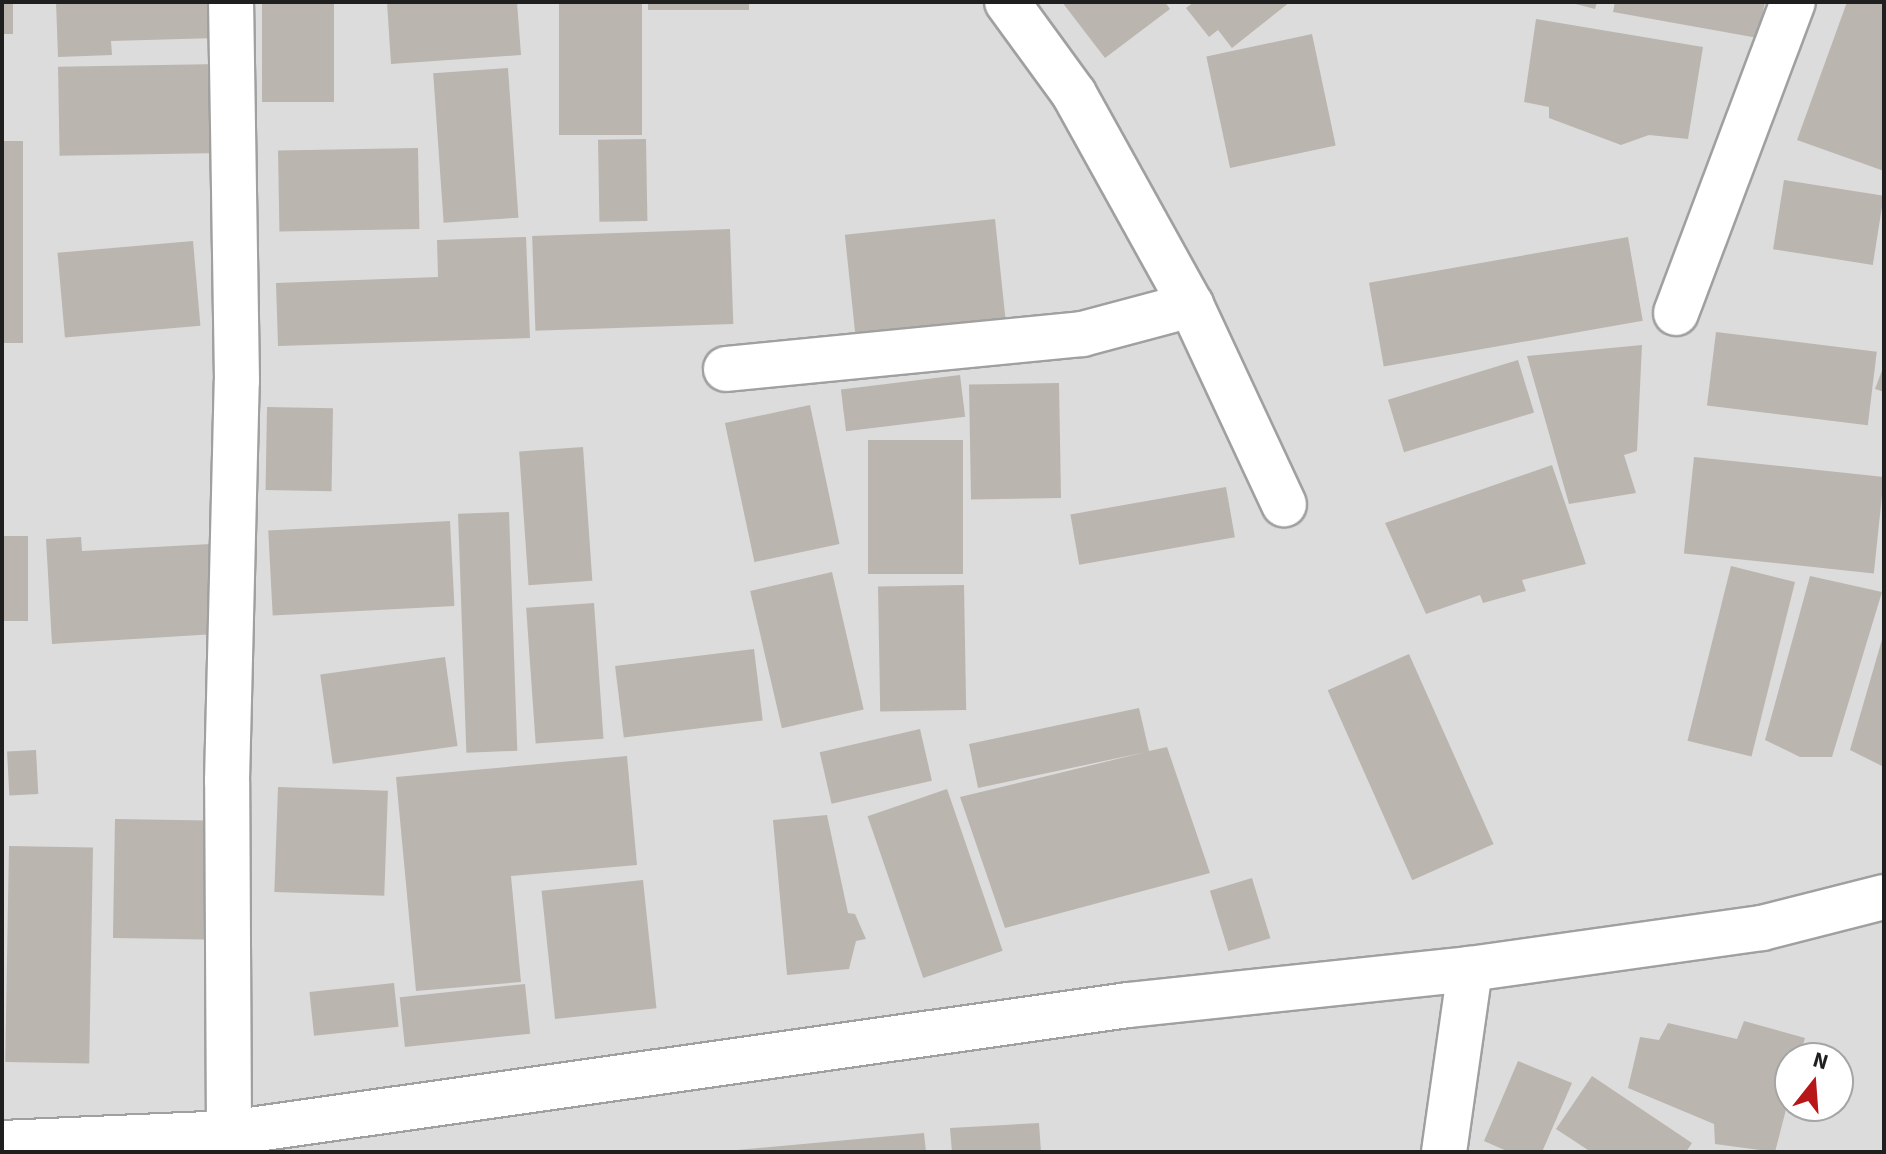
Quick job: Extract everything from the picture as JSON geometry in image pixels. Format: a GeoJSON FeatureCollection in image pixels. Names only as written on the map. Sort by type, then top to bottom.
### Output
{"type":"FeatureCollection","features":[{"type":"Feature","properties":{"kind":"street"},"geometry":{"type":"LineString","coordinates":[[229,1133],[227,781],[237,381],[231,2]]}},
{"type":"Feature","properties":{"kind":"street"},"geometry":{"type":"LineString","coordinates":[[1007,2],[1074,94],[1191,305],[1284,504]]}},
{"type":"Feature","properties":{"kind":"street"},"geometry":{"type":"LineString","coordinates":[[1676,313],[1793,2]]}},
{"type":"Feature","properties":{"kind":"street"},"geometry":{"type":"LineString","coordinates":[[726,369],[1082,334],[1191,305]]}},
{"type":"Feature","properties":{"kind":"street"},"geometry":{"type":"LineString","coordinates":[[2,1143],[74,1146],[229,1133],[1128,1005],[1470,969],[1762,928],[1884,897]]}},
{"type":"Feature","properties":{"kind":"street"},"geometry":{"type":"LineString","coordinates":[[1444,1152],[1470,969]]}},
{"type":"Feature","properties":{"kind":"shaded area"},"geometry":{"type":"Polygon","coordinates":[[[2,2],[1884,2],[1884,1152],[2,1152],[2,2]]]}},
{"type":"Feature","properties":{"kind":"building"},"geometry":{"type":"Polygon","coordinates":[[[2,2],[13,2],[13,34],[2,34],[2,2]]]}},
{"type":"Feature","properties":{"kind":"building"},"geometry":{"type":"Polygon","coordinates":[[[56,2],[216,2],[217,38],[111,41],[112,55],[58,57],[56,2]]]}},
{"type":"Feature","properties":{"kind":"building"},"geometry":{"type":"Polygon","coordinates":[[[262,2],[334,2],[334,102],[262,102],[262,2]]]}},
{"type":"Feature","properties":{"kind":"building"},"geometry":{"type":"Polygon","coordinates":[[[387,2],[517,2],[521,55],[391,64],[387,2]]]}},
{"type":"Feature","properties":{"kind":"building"},"geometry":{"type":"Polygon","coordinates":[[[559,2],[642,2],[642,135],[559,135],[559,2]]]}},
{"type":"Feature","properties":{"kind":"building"},"geometry":{"type":"Polygon","coordinates":[[[648,2],[749,2],[749,10],[648,10],[648,2]]]}},
{"type":"Feature","properties":{"kind":"building"},"geometry":{"type":"Polygon","coordinates":[[[1062,2],[1165,2],[1170,9],[1105,58],[1062,2]]]}},
{"type":"Feature","properties":{"kind":"building"},"geometry":{"type":"Polygon","coordinates":[[[1194,2],[1290,2],[1232,48],[1218,30],[1209,37],[1186,8],[1194,2]]]}},
{"type":"Feature","properties":{"kind":"building"},"geometry":{"type":"Polygon","coordinates":[[[1568,2],[1597,2],[1595,9],[1568,2]]]}},
{"type":"Feature","properties":{"kind":"building"},"geometry":{"type":"Polygon","coordinates":[[[1615,2],[1765,2],[1758,38],[1613,12],[1615,2]]]}},
{"type":"Feature","properties":{"kind":"building"},"geometry":{"type":"Polygon","coordinates":[[[1847,2],[1884,2],[1884,171],[1797,140],[1847,2]]]}},
{"type":"Feature","properties":{"kind":"building"},"geometry":{"type":"Polygon","coordinates":[[[1536,19],[1703,47],[1688,139],[1649,135],[1621,145],[1549,118],[1549,107],[1524,102],[1536,19]]]}},
{"type":"Feature","properties":{"kind":"building"},"geometry":{"type":"Polygon","coordinates":[[[1312,34],[1336,146],[1230,168],[1206,56],[1312,34]]]}},
{"type":"Feature","properties":{"kind":"building"},"geometry":{"type":"Polygon","coordinates":[[[220,64],[222,153],[60,156],[58,67],[220,64]]]}},
{"type":"Feature","properties":{"kind":"building"},"geometry":{"type":"Polygon","coordinates":[[[508,68],[518,218],[444,223],[433,73],[508,68]]]}},
{"type":"Feature","properties":{"kind":"building"},"geometry":{"type":"Polygon","coordinates":[[[646,139],[647,221],[599,222],[598,140],[646,139]]]}},
{"type":"Feature","properties":{"kind":"building"},"geometry":{"type":"Polygon","coordinates":[[[2,141],[23,141],[23,343],[2,343],[2,141]]]}},
{"type":"Feature","properties":{"kind":"building"},"geometry":{"type":"Polygon","coordinates":[[[418,148],[419,229],[279,231],[278,150],[418,148]]]}},
{"type":"Feature","properties":{"kind":"building"},"geometry":{"type":"Polygon","coordinates":[[[1784,180],[1884,196],[1873,265],[1773,249],[1784,180]]]}},
{"type":"Feature","properties":{"kind":"building"},"geometry":{"type":"Polygon","coordinates":[[[995,219],[1006,319],[855,335],[845,235],[995,219]]]}},
{"type":"Feature","properties":{"kind":"building"},"geometry":{"type":"Polygon","coordinates":[[[730,229],[733,324],[535,331],[532,236],[730,229]]]}},
{"type":"Feature","properties":{"kind":"building"},"geometry":{"type":"Polygon","coordinates":[[[526,237],[530,338],[278,346],[276,283],[438,277],[437,240],[526,237]]]}},
{"type":"Feature","properties":{"kind":"building"},"geometry":{"type":"Polygon","coordinates":[[[1628,237],[1643,321],[1384,366],[1369,283],[1628,237]]]}},
{"type":"Feature","properties":{"kind":"building"},"geometry":{"type":"Polygon","coordinates":[[[193,241],[200,326],[65,338],[58,253],[193,241]]]}},
{"type":"Feature","properties":{"kind":"building"},"geometry":{"type":"Polygon","coordinates":[[[1716,332],[1877,352],[1868,425],[1707,405],[1716,332]]]}},
{"type":"Feature","properties":{"kind":"building"},"geometry":{"type":"Polygon","coordinates":[[[1642,345],[1637,451],[1624,455],[1636,493],[1569,504],[1527,356],[1642,345]]]}},
{"type":"Feature","properties":{"kind":"building"},"geometry":{"type":"Polygon","coordinates":[[[1518,360],[1534,413],[1404,452],[1388,400],[1518,360]]]}},
{"type":"Feature","properties":{"kind":"building"},"geometry":{"type":"Polygon","coordinates":[[[1884,365],[1884,392],[1875,389],[1884,365]]]}},
{"type":"Feature","properties":{"kind":"building"},"geometry":{"type":"Polygon","coordinates":[[[960,375],[965,417],[846,431],[841,390],[960,375]]]}},
{"type":"Feature","properties":{"kind":"building"},"geometry":{"type":"Polygon","coordinates":[[[1059,383],[1061,498],[971,500],[969,385],[1059,383]]]}},
{"type":"Feature","properties":{"kind":"building"},"geometry":{"type":"Polygon","coordinates":[[[810,405],[840,544],[754,562],[725,423],[810,405]]]}},
{"type":"Feature","properties":{"kind":"building"},"geometry":{"type":"Polygon","coordinates":[[[267,407],[333,408],[332,491],[266,490],[267,407]]]}},
{"type":"Feature","properties":{"kind":"building"},"geometry":{"type":"Polygon","coordinates":[[[868,440],[963,440],[963,574],[868,574],[868,440]]]}},
{"type":"Feature","properties":{"kind":"building"},"geometry":{"type":"Polygon","coordinates":[[[583,447],[592,581],[529,585],[519,451],[583,447]]]}},
{"type":"Feature","properties":{"kind":"building"},"geometry":{"type":"Polygon","coordinates":[[[1694,457],[1884,477],[1874,573],[1684,553],[1694,457]]]}},
{"type":"Feature","properties":{"kind":"building"},"geometry":{"type":"Polygon","coordinates":[[[1552,465],[1586,564],[1522,580],[1526,591],[1483,603],[1480,595],[1426,614],[1385,523],[1552,465]]]}},
{"type":"Feature","properties":{"kind":"building"},"geometry":{"type":"Polygon","coordinates":[[[1226,487],[1235,537],[1079,565],[1070,514],[1226,487]]]}},
{"type":"Feature","properties":{"kind":"building"},"geometry":{"type":"Polygon","coordinates":[[[509,512],[517,751],[466,753],[458,514],[509,512]]]}},
{"type":"Feature","properties":{"kind":"building"},"geometry":{"type":"Polygon","coordinates":[[[450,521],[454,606],[273,615],[268,531],[450,521]]]}},
{"type":"Feature","properties":{"kind":"building"},"geometry":{"type":"Polygon","coordinates":[[[2,536],[28,536],[28,621],[2,621],[2,536]]]}},
{"type":"Feature","properties":{"kind":"building"},"geometry":{"type":"Polygon","coordinates":[[[81,537],[82,551],[210,544],[216,634],[52,644],[46,539],[81,537]]]}},
{"type":"Feature","properties":{"kind":"building"},"geometry":{"type":"Polygon","coordinates":[[[1731,566],[1795,582],[1751,757],[1687,741],[1731,566]]]}},
{"type":"Feature","properties":{"kind":"building"},"geometry":{"type":"Polygon","coordinates":[[[832,572],[864,709],[782,728],[750,591],[832,572]]]}},
{"type":"Feature","properties":{"kind":"building"},"geometry":{"type":"Polygon","coordinates":[[[1810,576],[1882,592],[1832,757],[1800,757],[1765,740],[1810,576]]]}},
{"type":"Feature","properties":{"kind":"building"},"geometry":{"type":"Polygon","coordinates":[[[964,585],[966,710],[880,711],[878,587],[964,585]]]}},
{"type":"Feature","properties":{"kind":"building"},"geometry":{"type":"Polygon","coordinates":[[[594,603],[603,739],[536,743],[526,608],[594,603]]]}},
{"type":"Feature","properties":{"kind":"building"},"geometry":{"type":"Polygon","coordinates":[[[1884,636],[1884,767],[1850,750],[1884,636]]]}},
{"type":"Feature","properties":{"kind":"building"},"geometry":{"type":"Polygon","coordinates":[[[754,649],[763,720],[624,738],[615,666],[754,649]]]}},
{"type":"Feature","properties":{"kind":"building"},"geometry":{"type":"Polygon","coordinates":[[[1409,654],[1494,844],[1412,880],[1328,690],[1409,654]]]}},
{"type":"Feature","properties":{"kind":"building"},"geometry":{"type":"Polygon","coordinates":[[[445,657],[458,746],[333,764],[320,675],[445,657]]]}},
{"type":"Feature","properties":{"kind":"building"},"geometry":{"type":"Polygon","coordinates":[[[1139,708],[1149,751],[1167,747],[1210,873],[1005,928],[960,797],[1146,752],[978,788],[969,744],[1139,708]]]}},
{"type":"Feature","properties":{"kind":"building"},"geometry":{"type":"Polygon","coordinates":[[[920,729],[932,781],[832,804],[820,752],[920,729]]]}},
{"type":"Feature","properties":{"kind":"building"},"geometry":{"type":"Polygon","coordinates":[[[36,750],[38,794],[9,795],[7,752],[36,750]]]}},
{"type":"Feature","properties":{"kind":"building"},"geometry":{"type":"Polygon","coordinates":[[[627,756],[637,865],[511,876],[521,982],[416,991],[396,777],[627,756]]]}},
{"type":"Feature","properties":{"kind":"building"},"geometry":{"type":"Polygon","coordinates":[[[278,787],[388,791],[384,896],[274,892],[278,787]]]}},
{"type":"Feature","properties":{"kind":"building"},"geometry":{"type":"Polygon","coordinates":[[[947,789],[1003,951],[923,978],[868,816],[947,789]]]}},
{"type":"Feature","properties":{"kind":"building"},"geometry":{"type":"Polygon","coordinates":[[[827,815],[848,913],[855,914],[866,939],[856,941],[849,969],[787,975],[773,820],[827,815]]]}},
{"type":"Feature","properties":{"kind":"building"},"geometry":{"type":"Polygon","coordinates":[[[115,819],[208,821],[206,940],[113,938],[115,819]]]}},
{"type":"Feature","properties":{"kind":"building"},"geometry":{"type":"Polygon","coordinates":[[[9,846],[93,847],[89,1063],[5,1062],[9,846]]]}},
{"type":"Feature","properties":{"kind":"building"},"geometry":{"type":"Polygon","coordinates":[[[1252,878],[1270,938],[1228,951],[1210,891],[1252,878]]]}},
{"type":"Feature","properties":{"kind":"building"},"geometry":{"type":"Polygon","coordinates":[[[643,880],[656,1008],[555,1019],[542,891],[643,880]]]}},
{"type":"Feature","properties":{"kind":"building"},"geometry":{"type":"Polygon","coordinates":[[[394,983],[399,1027],[314,1036],[309,992],[394,983]]]}},
{"type":"Feature","properties":{"kind":"building"},"geometry":{"type":"Polygon","coordinates":[[[525,984],[530,1034],[405,1047],[400,997],[525,984]]]}},
{"type":"Feature","properties":{"kind":"building"},"geometry":{"type":"Polygon","coordinates":[[[1744,1021],[1805,1038],[1804,1042],[1774,1042],[1774,1122],[1783,1122],[1775,1152],[1715,1144],[1714,1124],[1628,1088],[1640,1037],[1659,1040],[1668,1023],[1737,1039],[1744,1021]]]}},
{"type":"Feature","properties":{"kind":"building"},"geometry":{"type":"Polygon","coordinates":[[[1518,1061],[1572,1083],[1542,1152],[1509,1152],[1484,1141],[1518,1061]]]}},
{"type":"Feature","properties":{"kind":"building"},"geometry":{"type":"Polygon","coordinates":[[[1592,1076],[1692,1143],[1686,1152],[1591,1152],[1556,1129],[1592,1076]]]}},
{"type":"Feature","properties":{"kind":"building"},"geometry":{"type":"Polygon","coordinates":[[[1039,1123],[1041,1152],[952,1152],[950,1128],[1039,1123]]]}},
{"type":"Feature","properties":{"kind":"building"},"geometry":{"type":"Polygon","coordinates":[[[924,1133],[926,1152],[737,1152],[737,1150],[924,1133]]]}}]}
